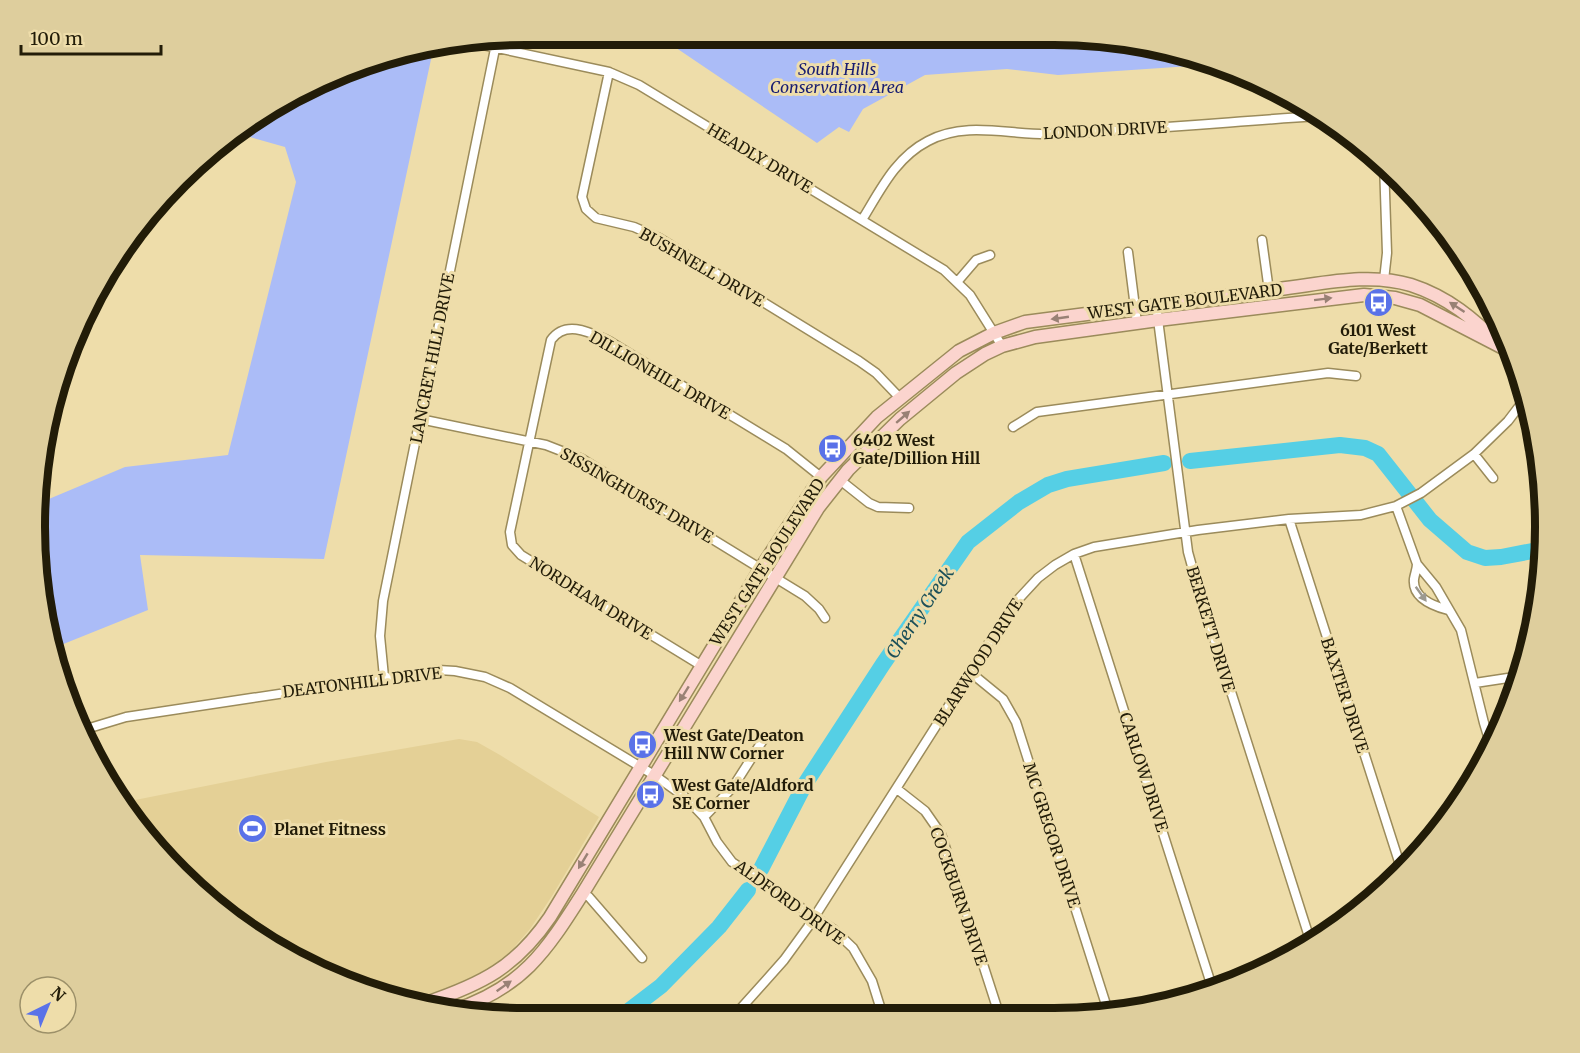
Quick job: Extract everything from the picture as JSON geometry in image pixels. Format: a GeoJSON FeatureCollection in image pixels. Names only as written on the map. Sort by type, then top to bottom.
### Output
{"type":"FeatureCollection","features":[{"type":"Feature","properties":{"kind":"main road","name":"WEST GATE BOULEVARD"},"geometry":{"type":"LineString","coordinates":[[446,1001],[494,975],[518,957],[535,938],[761,568],[821,477],[860,434],[899,397],[959,351],[994,333],[1025,322],[1354,280],[1384,280],[1409,284],[1448,301],[1468,315],[1498,342]]}},
{"type":"Feature","properties":{"kind":"main road","name":"WEST GATE BOULEVARD"},"geometry":{"type":"LineString","coordinates":[[470,1005],[500,990],[537,960],[554,939],[818,508],[874,443],[913,408],[971,363],[1002,346],[1035,338],[1340,297],[1378,296],[1420,305],[1499,346]]}},
{"type":"Feature","properties":{"kind":"street","name":"LANCRET HILL DRIVE"},"geometry":{"type":"LineString","coordinates":[[384,677],[380,651],[380,622],[495,46]]}},
{"type":"Feature","properties":{"kind":"street","name":"HEADLY DRIVE"},"geometry":{"type":"LineString","coordinates":[[506,46],[609,72],[639,85],[862,220],[958,281],[970,295],[1002,346]]}},
{"type":"Feature","properties":{"kind":"street","name":"BUSHNELL DRIVE"},"geometry":{"type":"LineString","coordinates":[[609,72],[582,197],[590,215],[634,227],[659,238],[859,361],[876,373],[899,397]]}},
{"type":"Feature","properties":{"kind":"street","name":"LONDON DRIVE"},"geometry":{"type":"LineString","coordinates":[[862,220],[901,161],[919,146],[944,134],[993,130],[1051,135],[1306,117]]}},
{"type":"Feature","properties":{"kind":"street"},"geometry":{"type":"LineString","coordinates":[[1384,177],[1387,253],[1384,280]]}},
{"type":"Feature","properties":{"kind":"street"},"geometry":{"type":"LineString","coordinates":[[1262,240],[1269,291]]}},
{"type":"Feature","properties":{"kind":"street"},"geometry":{"type":"LineString","coordinates":[[1128,252],[1137,323]]}},
{"type":"Feature","properties":{"kind":"street"},"geometry":{"type":"LineString","coordinates":[[958,281],[976,260],[990,255]]}},
{"type":"Feature","properties":{"kind":"street","name":"BERKETT DRIVE"},"geometry":{"type":"LineString","coordinates":[[1156,304],[1188,552],[1308,935]]}},
{"type":"Feature","properties":{"kind":"street","name":"DILLIONHILL DRIVE"},"geometry":{"type":"LineString","coordinates":[[530,441],[549,346],[560,331],[572,328],[589,332],[625,351],[786,449],[821,477]]}},
{"type":"Feature","properties":{"kind":"street"},"geometry":{"type":"LineString","coordinates":[[1013,427],[1037,412],[1328,373],[1356,376]]}},
{"type":"Feature","properties":{"kind":"street","name":"BLARWOOD DRIVE"},"geometry":{"type":"LineString","coordinates":[[741,1008],[784,960],[814,918],[1013,605],[1026,590],[1055,565],[1074,554],[1104,544],[1289,519],[1361,515],[1396,506],[1421,493],[1474,454],[1508,421],[1520,405]]}},
{"type":"Feature","properties":{"kind":"street","name":"SISSINGHURST DRIVE"},"geometry":{"type":"LineString","coordinates":[[420,419],[530,441],[558,448],[582,459],[805,596],[825,618]]}},
{"type":"Feature","properties":{"kind":"street","name":"NORDHAM DRIVE"},"geometry":{"type":"LineString","coordinates":[[530,441],[510,532],[512,545],[516,550],[702,666]]}},
{"type":"Feature","properties":{"kind":"street"},"geometry":{"type":"LineString","coordinates":[[1474,454],[1493,478]]}},
{"type":"Feature","properties":{"kind":"street"},"geometry":{"type":"LineString","coordinates":[[840,480],[869,503],[878,507],[909,508]]}},
{"type":"Feature","properties":{"kind":"street"},"geometry":{"type":"LineString","coordinates":[[1396,506],[1417,564],[1436,587],[1461,630],[1487,734]]}},
{"type":"Feature","properties":{"kind":"street","name":"BAXTER DRIVE"},"geometry":{"type":"LineString","coordinates":[[1289,519],[1399,862]]}},
{"type":"Feature","properties":{"kind":"street","name":"CARLOW DRIVE"},"geometry":{"type":"LineString","coordinates":[[1074,554],[1210,981]]}},
{"type":"Feature","properties":{"kind":"street"},"geometry":{"type":"LineString","coordinates":[[1417,564],[1414,577],[1415,588],[1424,601],[1449,610]]}},
{"type":"Feature","properties":{"kind":"street","name":"DEATONHILL DRIVE"},"geometry":{"type":"LineString","coordinates":[[90,728],[126,717],[384,677],[438,670],[454,671],[484,677],[510,688],[654,775]]}},
{"type":"Feature","properties":{"kind":"street","name":"MC GREGOR DRIVE"},"geometry":{"type":"LineString","coordinates":[[970,672],[1003,699],[1016,722],[1106,1005]]}},
{"type":"Feature","properties":{"kind":"street"},"geometry":{"type":"LineString","coordinates":[[1475,683],[1510,678]]}},
{"type":"Feature","properties":{"kind":"street"},"geometry":{"type":"LineString","coordinates":[[704,817],[733,787],[763,740]]}},
{"type":"Feature","properties":{"kind":"street","name":"ALDFORD DRIVE"},"geometry":{"type":"LineString","coordinates":[[654,775],[685,797],[704,817],[717,842],[732,862],[832,929],[853,948],[872,981],[880,1008]]}},
{"type":"Feature","properties":{"kind":"street","name":"COCKBURN DRIVE"},"geometry":{"type":"LineString","coordinates":[[897,789],[925,811],[941,834],[997,1008]]}},
{"type":"Feature","properties":{"kind":"street"},"geometry":{"type":"LineString","coordinates":[[583,893],[642,958]]}},
{"type":"Feature","properties":{"kind":"shaded area"},"geometry":{"type":"Polygon","coordinates":[[[459,739],[477,742],[599,817],[552,896],[530,929],[510,952],[487,970],[450,987],[421,996],[402,992],[342,971],[286,943],[259,927],[209,889],[164,844],[131,801],[326,762],[459,739]]]}},
{"type":"Feature","properties":{"kind":"green space","name":"South Hills Conservation Area"},"geometry":{"type":"Polygon","coordinates":[[[672,45],[1085,46],[1147,54],[1193,66],[1058,75],[1007,69],[925,75],[863,109],[849,132],[839,127],[817,143],[672,45]]]}},
{"type":"Feature","properties":{"kind":"green space"},"geometry":{"type":"Polygon","coordinates":[[[432,54],[324,559],[140,555],[148,610],[60,645],[49,589],[46,558],[46,500],[125,467],[228,455],[296,182],[285,147],[246,136],[286,110],[342,82],[402,61],[432,54]]]}},
{"type":"Feature","properties":{"kind":"waterway","name":"Cherry Creek"},"geometry":{"type":"LineString","coordinates":[[1190,461],[1340,445],[1365,448],[1378,454],[1430,520],[1467,552],[1485,558],[1534,551]]}},
{"type":"Feature","properties":{"kind":"waterway","name":"Cherry Creek"},"geometry":{"type":"LineString","coordinates":[[761,869],[805,784],[883,664],[968,542],[1019,502],[1048,485],[1067,479],[1164,463]]}},
{"type":"Feature","properties":{"kind":"waterway","name":"Cherry Creek"},"geometry":{"type":"LineString","coordinates":[[632,1008],[661,986],[719,927],[748,890]]}},
{"type":"Feature","properties":{"kind":"place","name":"6101 West Gate/Berkett"},"geometry":{"type":"Point","coordinates":[1378,302]}},
{"type":"Feature","properties":{"kind":"place","name":"6402 West Gate/Dillion Hill"},"geometry":{"type":"Point","coordinates":[832,449]}},
{"type":"Feature","properties":{"kind":"place","name":"West Gate/Deaton Hill NW Corner"},"geometry":{"type":"Point","coordinates":[643,744]}},
{"type":"Feature","properties":{"kind":"place","name":"West Gate/Aldford SE Corner"},"geometry":{"type":"Point","coordinates":[651,794]}},
{"type":"Feature","properties":{"kind":"place","name":"Planet Fitness"},"geometry":{"type":"Point","coordinates":[253,829]}}]}
